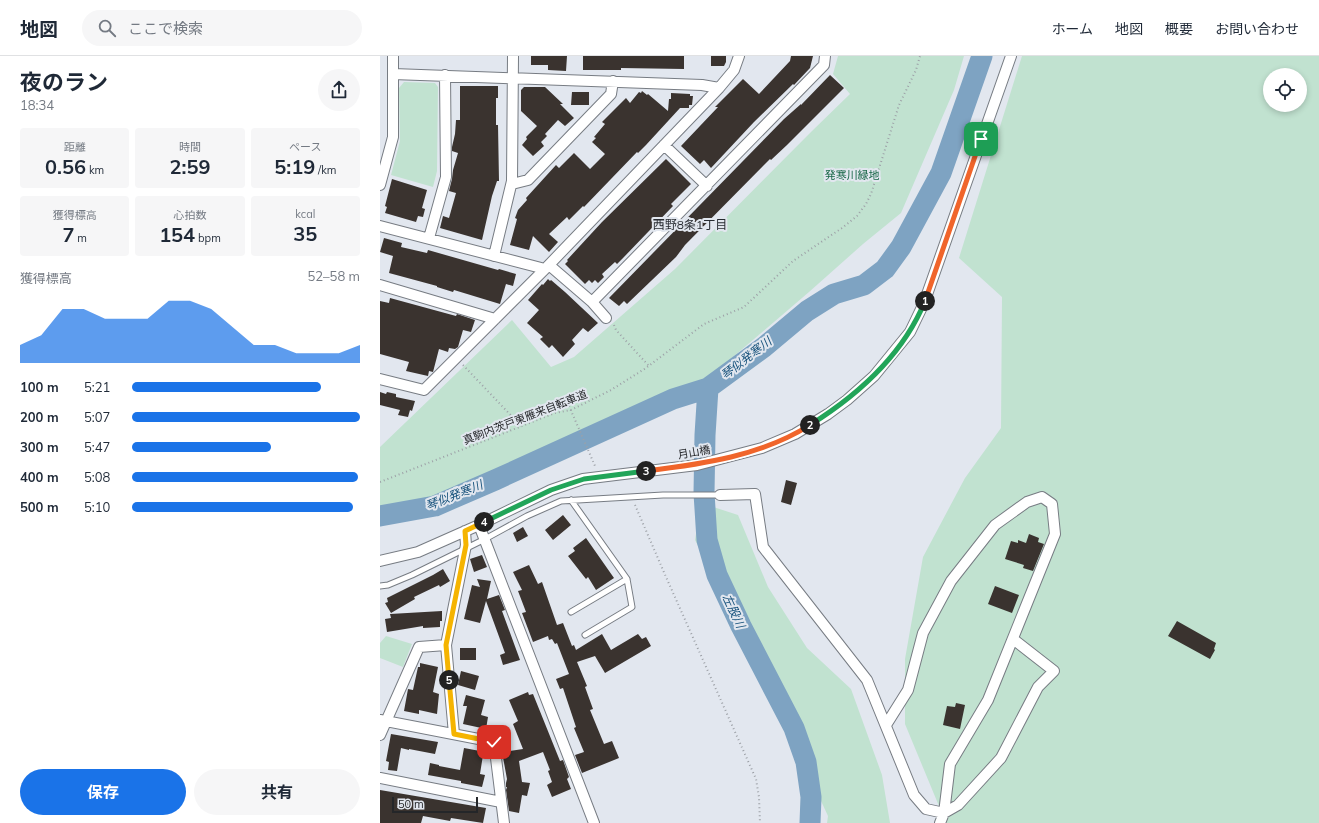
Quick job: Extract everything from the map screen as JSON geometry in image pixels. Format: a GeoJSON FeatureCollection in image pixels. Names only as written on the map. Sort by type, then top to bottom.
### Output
{"type":"FeatureCollection","features":[{"type":"Feature","properties":{"kind":"street"},"geometry":{"type":"LineString","coordinates":[[380,185],[393,138],[393,56]]}},
{"type":"Feature","properties":{"kind":"street"},"geometry":{"type":"LineString","coordinates":[[494,256],[512,184],[513,56]]}},
{"type":"Feature","properties":{"kind":"street"},"geometry":{"type":"LineString","coordinates":[[380,379],[424,390],[547,267],[720,88],[734,70],[739,56]]}},
{"type":"Feature","properties":{"kind":"street"},"geometry":{"type":"LineString","coordinates":[[592,302],[824,65],[825,56]]}},
{"type":"Feature","properties":{"kind":"street","name":"月山橋"},"geometry":{"type":"LineString","coordinates":[[380,561],[418,552],[479,525],[551,490],[584,479],[696,465],[762,448],[795,434],[828,414],[847,400],[874,376],[910,332],[924,303],[1010,56]]}},
{"type":"Feature","properties":{"kind":"street"},"geometry":{"type":"LineString","coordinates":[[393,74],[613,81],[702,85],[720,88]]}},
{"type":"Feature","properties":{"kind":"street"},"geometry":{"type":"LineString","coordinates":[[429,238],[446,177],[445,76]]}},
{"type":"Feature","properties":{"kind":"street"},"geometry":{"type":"LineString","coordinates":[[512,184],[528,180],[611,94],[613,81]]}},
{"type":"Feature","properties":{"kind":"street"},"geometry":{"type":"LineString","coordinates":[[664,145],[707,186]]}},
{"type":"Feature","properties":{"kind":"street"},"geometry":{"type":"LineString","coordinates":[[380,226],[494,256],[547,267],[592,302],[609,319]]}},
{"type":"Feature","properties":{"kind":"street"},"geometry":{"type":"LineString","coordinates":[[380,285],[495,319]]}},
{"type":"Feature","properties":{"kind":"street"},"geometry":{"type":"LineString","coordinates":[[720,495],[755,494],[763,547],[867,680],[914,795],[926,809],[944,812],[958,805],[1000,758],[1038,687],[1054,671],[1013,639]]}},
{"type":"Feature","properties":{"kind":"street"},"geometry":{"type":"LineString","coordinates":[[886,725],[908,690],[923,633],[951,581],[995,525],[1027,502],[1042,497],[1052,504],[1055,534],[988,700],[950,764],[944,812],[940,823]]}},
{"type":"Feature","properties":{"kind":"street"},"geometry":{"type":"LineString","coordinates":[[479,525],[594,823]]}},
{"type":"Feature","properties":{"kind":"street"},"geometry":{"type":"LineString","coordinates":[[454,734],[446,645],[465,549],[465,531]]}},
{"type":"Feature","properties":{"kind":"street"},"geometry":{"type":"LineString","coordinates":[[380,735],[383,720],[419,647],[446,645]]}},
{"type":"Feature","properties":{"kind":"street"},"geometry":{"type":"LineString","coordinates":[[383,720],[494,742],[504,823]]}},
{"type":"Feature","properties":{"kind":"street"},"geometry":{"type":"LineString","coordinates":[[380,778],[502,802]]}},
{"type":"Feature","properties":{"kind":"lane"},"geometry":{"type":"LineString","coordinates":[[380,586],[388,585],[412,575],[485,539],[527,516],[561,501],[632,496],[720,495]]}},
{"type":"Feature","properties":{"kind":"lane"},"geometry":{"type":"LineString","coordinates":[[571,500],[627,579],[632,607],[585,635]]}},
{"type":"Feature","properties":{"kind":"lane"},"geometry":{"type":"LineString","coordinates":[[571,612],[627,579]]}},
{"type":"Feature","properties":{"kind":"path","name":"真駒内茨戸東雁来自転車道"},"geometry":{"type":"LineString","coordinates":[[380,482],[555,413],[571,410],[612,390],[649,366],[704,324],[744,307],[794,261],[857,216],[866,204],[871,194],[899,105],[916,70],[920,56]]}},
{"type":"Feature","properties":{"kind":"path"},"geometry":{"type":"LineString","coordinates":[[609,319],[616,330],[649,366]]}},
{"type":"Feature","properties":{"kind":"path"},"geometry":{"type":"LineString","coordinates":[[457,358],[521,426]]}},
{"type":"Feature","properties":{"kind":"path"},"geometry":{"type":"LineString","coordinates":[[569,406],[595,466]]}},
{"type":"Feature","properties":{"kind":"path"},"geometry":{"type":"LineString","coordinates":[[632,496],[666,578],[756,779],[759,797],[760,823]]}},
{"type":"Feature","properties":{"kind":"green space","name":"発寒川緑地"},"geometry":{"type":"Polygon","coordinates":[[[838,56],[964,56],[954,90],[901,213],[706,380],[624,414],[477,479],[438,500],[380,508],[380,447],[512,320],[551,367],[574,357],[675,269],[850,94],[833,74],[838,56]]]}},
{"type":"Feature","properties":{"kind":"green space"},"geometry":{"type":"Polygon","coordinates":[[[1022,56],[1319,56],[1319,823],[946,823],[905,724],[905,659],[923,557],[965,478],[1001,428],[1002,297],[959,258],[1022,56]]]}},
{"type":"Feature","properties":{"kind":"green space"},"geometry":{"type":"Polygon","coordinates":[[[404,82],[435,83],[438,87],[437,171],[433,187],[391,175],[400,141],[399,88],[404,82]]]}},
{"type":"Feature","properties":{"kind":"green space"},"geometry":{"type":"Polygon","coordinates":[[[701,503],[738,515],[768,587],[807,648],[851,689],[882,775],[890,823],[827,823],[828,816],[785,723],[765,657],[726,600],[695,540],[701,503]]]}},
{"type":"Feature","properties":{"kind":"green space"},"geometry":{"type":"Polygon","coordinates":[[[386,636],[412,644],[403,667],[380,658],[380,643],[386,636]]]}},
{"type":"Feature","properties":{"kind":"building"},"geometry":{"type":"Polygon","coordinates":[[[531,56],[567,56],[566,71],[548,70],[548,65],[531,65],[531,56]]]}},
{"type":"Feature","properties":{"kind":"building"},"geometry":{"type":"Polygon","coordinates":[[[583,56],[684,56],[684,69],[621,68],[621,70],[583,70],[583,56]]]}},
{"type":"Feature","properties":{"kind":"building"},"geometry":{"type":"Polygon","coordinates":[[[711,56],[726,56],[724,66],[711,66],[711,56]]]}},
{"type":"Feature","properties":{"kind":"building"},"geometry":{"type":"Polygon","coordinates":[[[791,56],[813,56],[810,68],[754,122],[711,168],[704,160],[700,164],[681,146],[718,107],[715,107],[743,79],[759,94],[790,61],[791,56]]]}},
{"type":"Feature","properties":{"kind":"building"},"geometry":{"type":"Polygon","coordinates":[[[830,75],[844,88],[787,145],[771,160],[770,159],[685,245],[676,257],[627,304],[624,301],[619,306],[609,298],[784,119],[801,105],[830,75]]]}},
{"type":"Feature","properties":{"kind":"building"},"geometry":{"type":"Polygon","coordinates":[[[460,86],[498,86],[498,98],[496,98],[496,125],[498,125],[499,181],[497,181],[492,196],[482,240],[440,228],[443,216],[449,218],[456,193],[449,191],[458,153],[452,151],[452,147],[456,120],[460,120],[460,86]]]}},
{"type":"Feature","properties":{"kind":"building"},"geometry":{"type":"Polygon","coordinates":[[[524,87],[545,87],[563,104],[560,104],[574,118],[565,126],[558,120],[545,134],[547,136],[541,142],[544,146],[533,156],[522,145],[527,139],[526,137],[537,126],[521,111],[521,90],[524,87]]]}},
{"type":"Feature","properties":{"kind":"building"},"geometry":{"type":"Polygon","coordinates":[[[642,91],[647,95],[648,94],[668,111],[671,93],[690,94],[690,96],[693,96],[692,105],[689,105],[689,108],[680,108],[646,145],[638,153],[637,152],[584,207],[583,206],[569,220],[567,217],[549,234],[558,242],[549,252],[533,236],[529,250],[510,245],[517,219],[515,218],[518,210],[527,200],[526,198],[556,165],[559,168],[574,153],[590,169],[605,154],[592,142],[596,138],[594,137],[605,124],[602,122],[626,98],[630,103],[639,92],[641,93],[642,91]]]}},
{"type":"Feature","properties":{"kind":"building"},"geometry":{"type":"Polygon","coordinates":[[[572,92],[589,92],[589,105],[571,105],[572,92]]]}},
{"type":"Feature","properties":{"kind":"building"},"geometry":{"type":"Polygon","coordinates":[[[666,159],[691,184],[671,204],[673,206],[624,257],[617,264],[615,262],[602,274],[604,277],[598,283],[595,280],[592,283],[589,280],[585,284],[565,264],[568,261],[567,260],[602,222],[666,159]]]}},
{"type":"Feature","properties":{"kind":"building"},"geometry":{"type":"Polygon","coordinates":[[[392,179],[427,190],[422,208],[425,209],[423,217],[418,216],[416,222],[385,213],[387,207],[385,206],[392,179]]]}},
{"type":"Feature","properties":{"kind":"building"},"geometry":{"type":"Polygon","coordinates":[[[384,238],[402,243],[401,247],[427,253],[428,250],[516,274],[513,286],[506,284],[500,304],[389,273],[393,256],[380,252],[384,238]]]}},
{"type":"Feature","properties":{"kind":"building"},"geometry":{"type":"Polygon","coordinates":[[[548,279],[565,292],[598,323],[588,332],[583,328],[572,340],[575,344],[563,357],[552,345],[549,348],[540,339],[543,337],[527,323],[539,310],[528,300],[548,279]]]}},
{"type":"Feature","properties":{"kind":"building"},"geometry":{"type":"Polygon","coordinates":[[[390,298],[456,316],[457,314],[475,320],[471,332],[463,330],[458,347],[455,349],[449,348],[448,352],[439,349],[433,372],[429,371],[428,376],[406,371],[409,362],[380,354],[380,301],[389,303],[390,298]]]}},
{"type":"Feature","properties":{"kind":"building"},"geometry":{"type":"Polygon","coordinates":[[[380,392],[386,394],[387,392],[396,394],[396,397],[415,401],[412,411],[410,410],[408,417],[398,415],[400,410],[380,405],[380,392]]]}},
{"type":"Feature","properties":{"kind":"building"},"geometry":{"type":"Polygon","coordinates":[[[786,480],[797,483],[791,505],[781,502],[786,480]]]}},
{"type":"Feature","properties":{"kind":"building"},"geometry":{"type":"Polygon","coordinates":[[[563,515],[571,525],[553,540],[545,530],[563,515]]]}},
{"type":"Feature","properties":{"kind":"building"},"geometry":{"type":"Polygon","coordinates":[[[523,527],[528,536],[517,542],[513,533],[523,527]]]}},
{"type":"Feature","properties":{"kind":"building"},"geometry":{"type":"Polygon","coordinates":[[[1029,534],[1039,538],[1038,542],[1044,544],[1033,571],[1023,568],[1024,565],[1005,559],[1011,541],[1018,543],[1018,540],[1026,543],[1029,534]]]}},
{"type":"Feature","properties":{"kind":"building"},"geometry":{"type":"Polygon","coordinates":[[[586,538],[614,578],[596,590],[588,577],[586,579],[568,556],[575,551],[573,548],[586,538]]]}},
{"type":"Feature","properties":{"kind":"building"},"geometry":{"type":"Polygon","coordinates":[[[482,555],[487,567],[474,572],[470,559],[482,555]]]}},
{"type":"Feature","properties":{"kind":"building"},"geometry":{"type":"Polygon","coordinates":[[[529,565],[538,584],[542,582],[557,625],[563,623],[572,646],[574,645],[576,650],[602,634],[611,650],[638,634],[642,639],[646,637],[651,646],[605,673],[595,656],[577,662],[587,686],[585,687],[593,709],[590,710],[604,744],[612,741],[619,758],[582,773],[575,755],[584,752],[574,728],[576,727],[563,688],[560,689],[556,679],[569,674],[557,643],[555,644],[552,639],[549,640],[548,636],[533,642],[522,613],[526,612],[518,591],[522,590],[513,572],[529,565]]]}},
{"type":"Feature","properties":{"kind":"building"},"geometry":{"type":"Polygon","coordinates":[[[443,569],[450,581],[440,587],[439,585],[414,597],[415,599],[391,613],[385,603],[388,602],[387,598],[443,569]]]}},
{"type":"Feature","properties":{"kind":"building"},"geometry":{"type":"Polygon","coordinates":[[[477,579],[491,581],[487,599],[499,595],[505,610],[502,611],[520,660],[503,665],[500,655],[505,653],[486,601],[480,623],[464,619],[472,585],[480,587],[477,579]]]}},
{"type":"Feature","properties":{"kind":"building"},"geometry":{"type":"Polygon","coordinates":[[[995,586],[1019,595],[1012,613],[988,604],[995,586]]]}},
{"type":"Feature","properties":{"kind":"building"},"geometry":{"type":"Polygon","coordinates":[[[442,611],[442,621],[440,621],[440,627],[423,628],[423,626],[387,632],[385,619],[391,618],[390,614],[442,611]]]}},
{"type":"Feature","properties":{"kind":"building"},"geometry":{"type":"Polygon","coordinates":[[[1177,621],[1216,643],[1215,650],[1210,659],[1168,636],[1177,621]]]}},
{"type":"Feature","properties":{"kind":"building"},"geometry":{"type":"Polygon","coordinates":[[[460,648],[476,648],[476,660],[460,660],[460,648]]]}},
{"type":"Feature","properties":{"kind":"building"},"geometry":{"type":"Polygon","coordinates":[[[420,663],[438,667],[433,692],[439,694],[437,714],[419,710],[419,714],[404,711],[408,689],[413,690],[420,663]]]}},
{"type":"Feature","properties":{"kind":"building"},"geometry":{"type":"Polygon","coordinates":[[[461,671],[479,676],[475,690],[458,685],[461,671]]]}},
{"type":"Feature","properties":{"kind":"building"},"geometry":{"type":"Polygon","coordinates":[[[528,692],[529,695],[533,694],[560,761],[563,760],[569,777],[567,779],[571,789],[552,797],[547,785],[552,782],[548,771],[550,770],[543,752],[519,761],[522,782],[530,783],[527,796],[522,795],[519,813],[509,811],[506,790],[507,779],[502,752],[523,749],[513,724],[518,721],[509,700],[528,692]]]}},
{"type":"Feature","properties":{"kind":"building"},"geometry":{"type":"Polygon","coordinates":[[[466,695],[485,700],[481,715],[488,717],[486,729],[463,724],[467,706],[463,706],[466,695]]]}},
{"type":"Feature","properties":{"kind":"building"},"geometry":{"type":"Polygon","coordinates":[[[956,703],[965,705],[960,729],[943,725],[947,706],[955,707],[956,703]]]}},
{"type":"Feature","properties":{"kind":"building"},"geometry":{"type":"Polygon","coordinates":[[[391,734],[438,742],[435,754],[401,748],[397,771],[388,770],[389,762],[386,761],[391,734]]]}},
{"type":"Feature","properties":{"kind":"building"},"geometry":{"type":"Polygon","coordinates":[[[464,748],[480,751],[480,755],[483,755],[480,774],[485,775],[482,787],[461,783],[461,781],[428,775],[430,763],[460,770],[464,748]]]}},
{"type":"Feature","properties":{"kind":"building"},"geometry":{"type":"Polygon","coordinates":[[[380,790],[486,808],[483,823],[451,818],[450,821],[423,816],[421,823],[380,823],[380,790]]]}},
{"type":"Feature","properties":{"kind":"waterway","name":"琴似発寒川"},"geometry":{"type":"LineString","coordinates":[[380,516],[435,506],[673,399],[708,388],[764,347],[807,311],[834,294],[864,285],[885,269],[901,247],[941,173],[982,56]]}},
{"type":"Feature","properties":{"kind":"waterway","name":"左股川"},"geometry":{"type":"LineString","coordinates":[[708,388],[705,435],[704,493],[707,540],[717,575],[741,626],[794,728],[806,762],[811,797],[810,823]]}},
{"type":"Feature","properties":{"kind":"district","name":"西野8条1丁目"},"geometry":{"type":"Point","coordinates":[690,224]}},
{"type":"Feature","properties":{"kind":"route"},"geometry":{"type":"LineString","coordinates":[[494,742],[454,734],[446,645],[466,545],[465,531],[551,490],[584,479],[696,465],[762,448],[795,434],[828,414],[847,400],[874,376],[910,332],[924,303],[981,139]]}}]}
